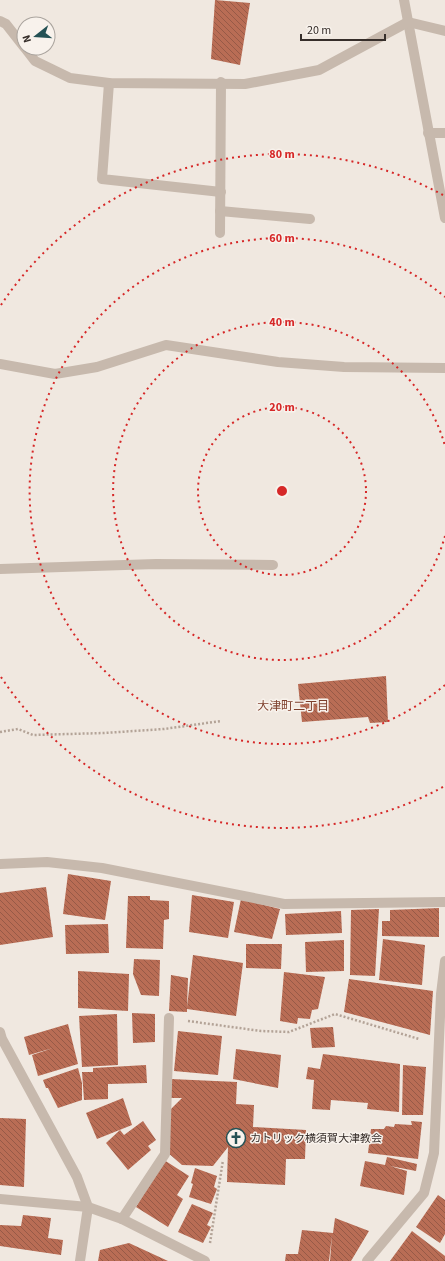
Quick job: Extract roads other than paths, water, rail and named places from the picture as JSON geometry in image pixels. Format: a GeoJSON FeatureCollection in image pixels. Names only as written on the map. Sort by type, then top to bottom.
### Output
{"type":"FeatureCollection","features":[{"type":"Feature","properties":{"kind":"street"},"geometry":{"type":"LineString","coordinates":[[404,0],[445,218]]}},
{"type":"Feature","properties":{"kind":"street"},"geometry":{"type":"LineString","coordinates":[[0,21],[6,24],[16,37]]}},
{"type":"Feature","properties":{"kind":"street"},"geometry":{"type":"LineString","coordinates":[[31,56],[35,61],[70,78],[109,83],[221,82],[245,84],[319,70],[408,22],[445,31]]}},
{"type":"Feature","properties":{"kind":"street"},"geometry":{"type":"LineString","coordinates":[[220,233],[221,82]]}},
{"type":"Feature","properties":{"kind":"street"},"geometry":{"type":"LineString","coordinates":[[109,83],[102,179],[221,192]]}},
{"type":"Feature","properties":{"kind":"street"},"geometry":{"type":"LineString","coordinates":[[428,133],[445,133]]}},
{"type":"Feature","properties":{"kind":"street"},"geometry":{"type":"LineString","coordinates":[[220,212],[310,219]]}},
{"type":"Feature","properties":{"kind":"street"},"geometry":{"type":"LineString","coordinates":[[0,364],[55,374],[97,367],[166,345],[278,362],[344,367],[445,368]]}},
{"type":"Feature","properties":{"kind":"street"},"geometry":{"type":"LineString","coordinates":[[0,569],[156,564],[273,566]]}},
{"type":"Feature","properties":{"kind":"street"},"geometry":{"type":"LineString","coordinates":[[0,864],[47,862],[102,868],[284,904],[445,902]]}},
{"type":"Feature","properties":{"kind":"street"},"geometry":{"type":"LineString","coordinates":[[367,1261],[424,1193],[434,1153],[441,994],[445,961]]}},
{"type":"Feature","properties":{"kind":"street"},"geometry":{"type":"LineString","coordinates":[[122,1219],[165,1154],[169,1018]]}},
{"type":"Feature","properties":{"kind":"street"},"geometry":{"type":"LineString","coordinates":[[0,1032],[2,1040],[77,1177],[88,1207],[80,1261]]}},
{"type":"Feature","properties":{"kind":"street"},"geometry":{"type":"LineString","coordinates":[[0,1199],[88,1207],[122,1219],[205,1261]]}},
{"type":"Feature","properties":{"kind":"place","name":"カトリック横須賀大津教会"},"geometry":{"type":"Point","coordinates":[236,1138]}},
{"type":"Feature","properties":{"kind":"district","name":"大津町二丁目"},"geometry":{"type":"Point","coordinates":[293,706]}}]}
